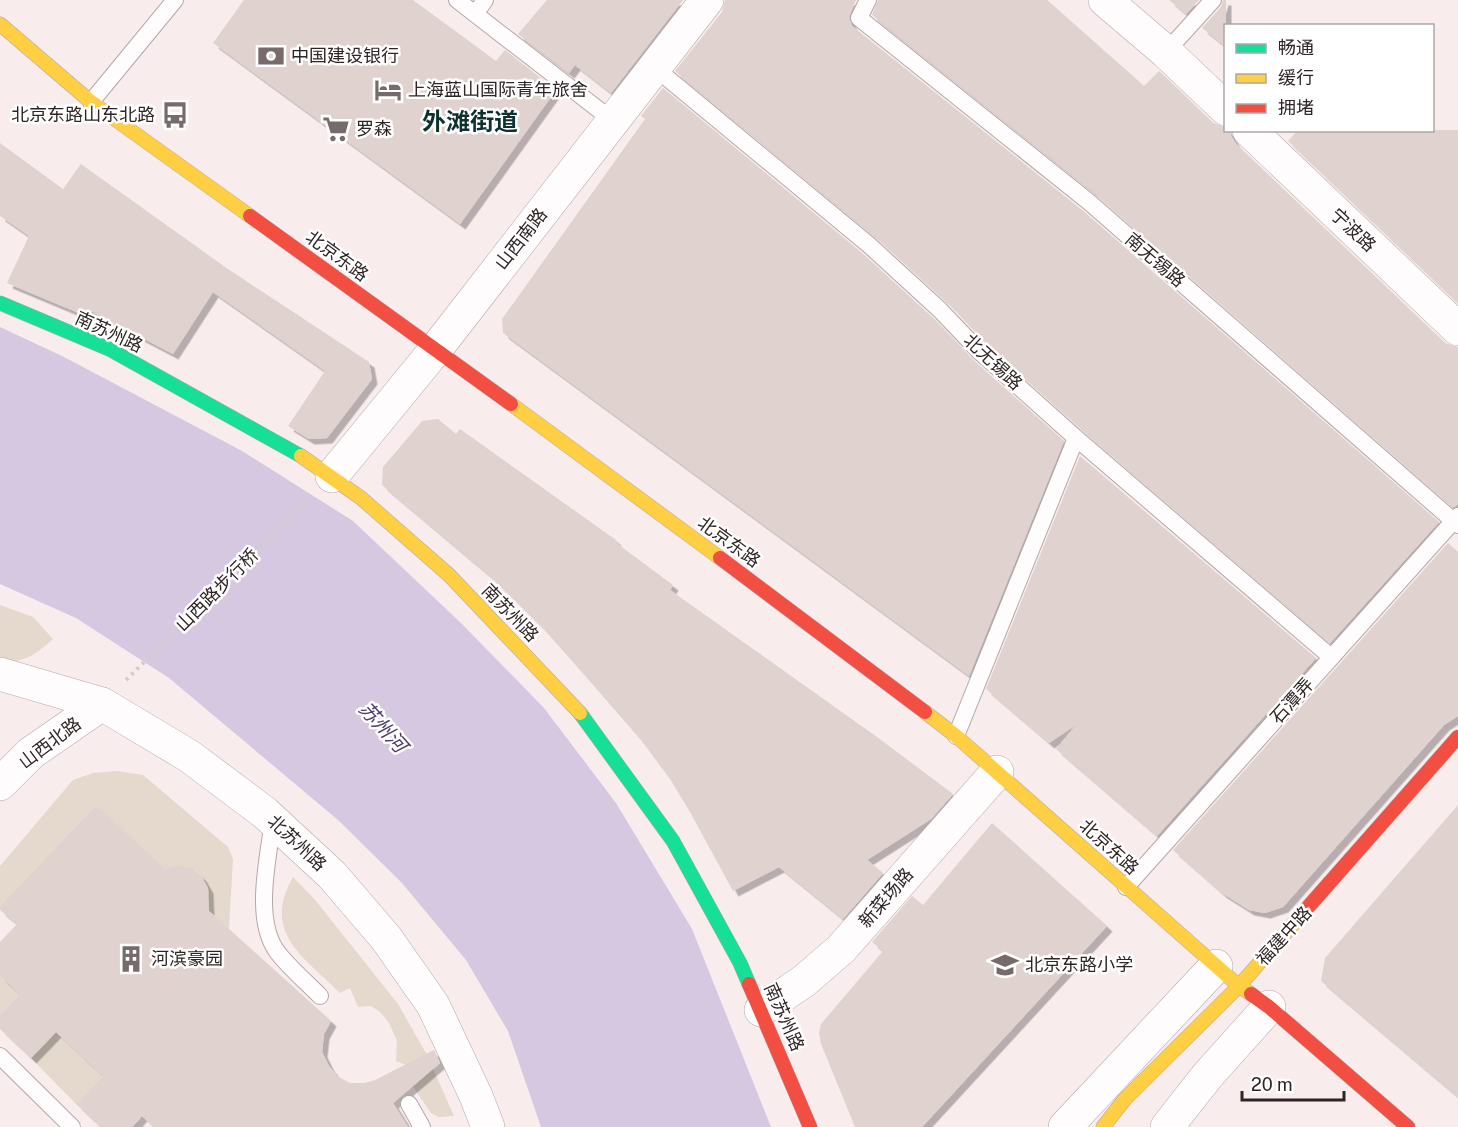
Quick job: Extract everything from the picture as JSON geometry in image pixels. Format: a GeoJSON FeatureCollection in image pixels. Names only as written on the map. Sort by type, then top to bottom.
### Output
{"type":"FeatureCollection","features":[{"type":"Feature","properties":{"kind":"main road","name":"北京东路"},"geometry":{"type":"LineString","coordinates":[[0,24],[91,102],[436,348],[859,661],[956,736],[1228,976],[1263,1019],[1408,1127]]}},
{"type":"Feature","properties":{"kind":"main road","name":"南苏州路"},"geometry":{"type":"LineString","coordinates":[[0,303],[110,349],[301,456],[361,498],[449,575],[579,711],[673,841],[740,963],[810,1127]]}},
{"type":"Feature","properties":{"kind":"main road","name":"福建中路"},"geometry":{"type":"LineString","coordinates":[[1103,1127],[1228,976],[1458,737]]}},
{"type":"Feature","properties":{"kind":"street","name":"山西南路"},"geometry":{"type":"LineString","coordinates":[[332,476],[436,348],[707,0]]}},
{"type":"Feature","properties":{"kind":"street"},"geometry":{"type":"LineString","coordinates":[[1105,0],[1166,52],[1224,107]]}},
{"type":"Feature","properties":{"kind":"street","name":"宁波路"},"geometry":{"type":"LineString","coordinates":[[1250,132],[1458,329]]}},
{"type":"Feature","properties":{"kind":"street","name":"北苏州路"},"geometry":{"type":"LineString","coordinates":[[0,674],[102,704],[189,756],[273,821],[332,875],[386,938],[433,1005],[476,1096],[488,1127]]}},
{"type":"Feature","properties":{"kind":"street","name":"山西北路"},"geometry":{"type":"LineString","coordinates":[[0,784],[31,753],[102,704]]}},
{"type":"Feature","properties":{"kind":"street","name":"新菜场路"},"geometry":{"type":"LineString","coordinates":[[761,1010],[804,981],[841,949],[997,772]]}},
{"type":"Feature","properties":{"kind":"street","name":"福建中路"},"geometry":{"type":"LineString","coordinates":[[1065,1127],[1228,976]]}},
{"type":"Feature","properties":{"kind":"street"},"geometry":{"type":"LineString","coordinates":[[1167,1127],[1208,1075],[1263,1019]]}},
{"type":"Feature","properties":{"kind":"lane"},"geometry":{"type":"LineString","coordinates":[[91,102],[175,0]]}},
{"type":"Feature","properties":{"kind":"lane"},"geometry":{"type":"LineString","coordinates":[[457,0],[480,7],[612,120]]}},
{"type":"Feature","properties":{"kind":"lane","name":"南无锡路"},"geometry":{"type":"LineString","coordinates":[[868,0],[859,18],[1089,202],[1457,521]]}},
{"type":"Feature","properties":{"kind":"lane"},"geometry":{"type":"LineString","coordinates":[[1166,52],[1213,0]]}},
{"type":"Feature","properties":{"kind":"lane","name":"北无锡路"},"geometry":{"type":"LineString","coordinates":[[654,67],[868,245],[940,310],[980,352],[1076,438],[1331,657]]}},
{"type":"Feature","properties":{"kind":"lane"},"geometry":{"type":"LineString","coordinates":[[956,736],[1076,438]]}},
{"type":"Feature","properties":{"kind":"lane","name":"石潭弄"},"geometry":{"type":"LineString","coordinates":[[1126,887],[1331,657],[1457,521]]}},
{"type":"Feature","properties":{"kind":"lane"},"geometry":{"type":"LineString","coordinates":[[273,821],[264,913],[267,933],[277,952],[320,996]]}},
{"type":"Feature","properties":{"kind":"lane"},"geometry":{"type":"LineString","coordinates":[[0,1056],[72,1127]]}},
{"type":"Feature","properties":{"kind":"lane"},"geometry":{"type":"LineString","coordinates":[[409,1104],[422,1127]]}},
{"type":"Feature","properties":{"kind":"path","name":"山西路步行桥"},"geometry":{"type":"LineString","coordinates":[[102,704],[332,476]]}},
{"type":"Feature","properties":{"kind":"shaded area"},"geometry":{"type":"Polygon","coordinates":[[[0,605],[33,617],[53,639],[29,657],[16,661],[0,659],[0,605]]]}},
{"type":"Feature","properties":{"kind":"shaded area"},"geometry":{"type":"Polygon","coordinates":[[[117,771],[143,775],[228,847],[233,859],[229,929],[209,911],[207,890],[200,875],[187,868],[164,869],[96,805],[0,906],[0,866],[73,780],[93,773],[117,771]]]}},
{"type":"Feature","properties":{"kind":"shaded area"},"geometry":{"type":"Polygon","coordinates":[[[293,877],[316,901],[398,1004],[427,1055],[454,1116],[439,1117],[431,1113],[410,1082],[417,1069],[396,1061],[397,1041],[389,1023],[380,1012],[371,1006],[358,1007],[350,988],[340,993],[313,968],[291,942],[284,929],[282,914],[284,897],[293,877]]]}},
{"type":"Feature","properties":{"kind":"shaded area"},"geometry":{"type":"Polygon","coordinates":[[[0,976],[20,994],[0,1015],[0,976]]]}},
{"type":"Feature","properties":{"kind":"shaded area"},"geometry":{"type":"Polygon","coordinates":[[[56,1032],[103,1076],[76,1104],[31,1058],[56,1032]]]}},
{"type":"Feature","properties":{"kind":"water","name":"苏州河"},"geometry":{"type":"Polygon","coordinates":[[[0,327],[64,357],[242,451],[353,521],[462,624],[544,708],[616,803],[692,929],[771,1127],[541,1127],[508,1031],[466,960],[402,883],[338,820],[169,678],[76,618],[0,584],[0,327]]]}},
{"type":"Feature","properties":{"kind":"building"},"geometry":{"type":"Polygon","coordinates":[[[244,0],[413,0],[496,61],[505,50],[556,90],[460,224],[213,43],[244,0]]]}},
{"type":"Feature","properties":{"kind":"building"},"geometry":{"type":"Polygon","coordinates":[[[547,0],[683,0],[611,93],[575,65],[569,73],[518,34],[547,0]]]}},
{"type":"Feature","properties":{"kind":"building"},"geometry":{"type":"Polygon","coordinates":[[[725,0],[856,0],[849,17],[852,26],[1082,210],[1439,522],[1330,643],[1083,430],[987,344],[947,302],[876,237],[675,71],[722,12],[725,0]]]}},
{"type":"Feature","properties":{"kind":"building"},"geometry":{"type":"Polygon","coordinates":[[[878,0],[1047,0],[1144,86],[1159,71],[1213,123],[1224,126],[1224,132],[1231,132],[1236,144],[1445,343],[1458,347],[1458,504],[1453,507],[1096,194],[872,15],[878,0]]]}},
{"type":"Feature","properties":{"kind":"building"},"geometry":{"type":"Polygon","coordinates":[[[1169,0],[1199,0],[1186,14],[1169,0]]]}},
{"type":"Feature","properties":{"kind":"building"},"geometry":{"type":"Polygon","coordinates":[[[1223,0],[1226,0],[1224,45],[1202,28],[1221,7],[1223,0]]]}},
{"type":"Feature","properties":{"kind":"building"},"geometry":{"type":"Polygon","coordinates":[[[663,88],[862,253],[933,318],[973,360],[1064,441],[969,676],[503,333],[502,319],[645,119],[641,116],[663,88]]]}},
{"type":"Feature","properties":{"kind":"building"},"geometry":{"type":"Polygon","coordinates":[[[1458,130],[1458,303],[1288,141],[1296,132],[1458,130]]]}},
{"type":"Feature","properties":{"kind":"building"},"geometry":{"type":"Polygon","coordinates":[[[0,143],[63,189],[81,164],[228,269],[369,362],[372,379],[327,438],[309,439],[288,426],[325,371],[213,292],[173,354],[89,310],[86,316],[7,283],[29,236],[0,216],[0,143]]]}},
{"type":"Feature","properties":{"kind":"building"},"geometry":{"type":"Polygon","coordinates":[[[438,419],[456,434],[460,429],[616,540],[615,542],[673,585],[670,590],[953,794],[931,819],[867,860],[883,873],[843,919],[779,867],[733,891],[670,779],[641,740],[542,627],[489,575],[382,485],[383,467],[422,421],[438,419]]]}},
{"type":"Feature","properties":{"kind":"building"},"geometry":{"type":"Polygon","coordinates":[[[1080,456],[1316,658],[1157,836],[1056,749],[1076,725],[1049,743],[986,689],[1080,456]]]}},
{"type":"Feature","properties":{"kind":"building"},"geometry":{"type":"Polygon","coordinates":[[[1448,543],[1458,552],[1458,716],[1444,725],[1283,907],[1265,913],[1249,910],[1222,893],[1173,850],[1448,543]]]}},
{"type":"Feature","properties":{"kind":"building","name":"河滨豪园"},"geometry":{"type":"Polygon","coordinates":[[[96,805],[164,869],[178,866],[192,868],[201,876],[208,888],[209,911],[331,1021],[324,1034],[322,1052],[337,1076],[350,1083],[364,1083],[375,1080],[434,1050],[440,1063],[393,1103],[408,1127],[154,1127],[142,1116],[132,1127],[101,1127],[76,1104],[103,1076],[56,1032],[31,1058],[0,1029],[0,1015],[20,994],[0,976],[0,942],[17,924],[0,910],[0,906],[96,805]]]}},
{"type":"Feature","properties":{"kind":"building"},"geometry":{"type":"Polygon","coordinates":[[[1458,805],[1458,1097],[1321,981],[1325,958],[1458,805]]]}},
{"type":"Feature","properties":{"kind":"building","name":"北京东路小学"},"geometry":{"type":"Polygon","coordinates":[[[992,823],[1107,926],[922,1127],[855,1127],[821,1044],[819,1033],[821,1024],[883,951],[872,942],[912,896],[923,905],[992,823]]]}},
{"type":"Feature","properties":{"kind":"traffic: fast"},"geometry":{"type":"LineString","coordinates":[[0,303],[109,349],[301,456]]}},
{"type":"Feature","properties":{"kind":"traffic: fast"},"geometry":{"type":"LineString","coordinates":[[580,713],[673,841],[740,963],[749,984]]}},
{"type":"Feature","properties":{"kind":"traffic: slow"},"geometry":{"type":"LineString","coordinates":[[0,24],[91,102],[250,216]]}},
{"type":"Feature","properties":{"kind":"traffic: slow"},"geometry":{"type":"LineString","coordinates":[[511,404],[720,558]]}},
{"type":"Feature","properties":{"kind":"traffic: slow"},"geometry":{"type":"LineString","coordinates":[[301,456],[361,498],[449,575],[580,713]]}},
{"type":"Feature","properties":{"kind":"traffic: slow"},"geometry":{"type":"LineString","coordinates":[[925,712],[956,736],[1239,986],[1251,994]]}},
{"type":"Feature","properties":{"kind":"traffic: slow"},"geometry":{"type":"LineString","coordinates":[[1103,1127],[1125,1099],[1239,986],[1309,906]]}},
{"type":"Feature","properties":{"kind":"traffic: jam"},"geometry":{"type":"LineString","coordinates":[[250,216],[511,404]]}},
{"type":"Feature","properties":{"kind":"traffic: jam"},"geometry":{"type":"LineString","coordinates":[[720,558],[925,712]]}},
{"type":"Feature","properties":{"kind":"traffic: jam"},"geometry":{"type":"LineString","coordinates":[[1309,906],[1458,737]]}},
{"type":"Feature","properties":{"kind":"traffic: jam"},"geometry":{"type":"LineString","coordinates":[[749,984],[810,1127]]}},
{"type":"Feature","properties":{"kind":"traffic: jam"},"geometry":{"type":"LineString","coordinates":[[1251,994],[1408,1127]]}},
{"type":"Feature","properties":{"kind":"place","name":"中国建设银行"},"geometry":{"type":"Point","coordinates":[271,56]}},
{"type":"Feature","properties":{"kind":"place","name":"上海蓝山国际青年旅舍"},"geometry":{"type":"Point","coordinates":[388,90]}},
{"type":"Feature","properties":{"kind":"place","name":"北京东路山东北路"},"geometry":{"type":"Point","coordinates":[175,115]}},
{"type":"Feature","properties":{"kind":"place","name":"罗森"},"geometry":{"type":"Point","coordinates":[336,129]}},
{"type":"Feature","properties":{"kind":"place","name":"河滨豪园"},"geometry":{"type":"Point","coordinates":[131,959]}},
{"type":"Feature","properties":{"kind":"place","name":"北京东路小学"},"geometry":{"type":"Point","coordinates":[1005,965]}},
{"type":"Feature","properties":{"kind":"district","name":"外滩街道"},"geometry":{"type":"Point","coordinates":[470,122]}}]}
